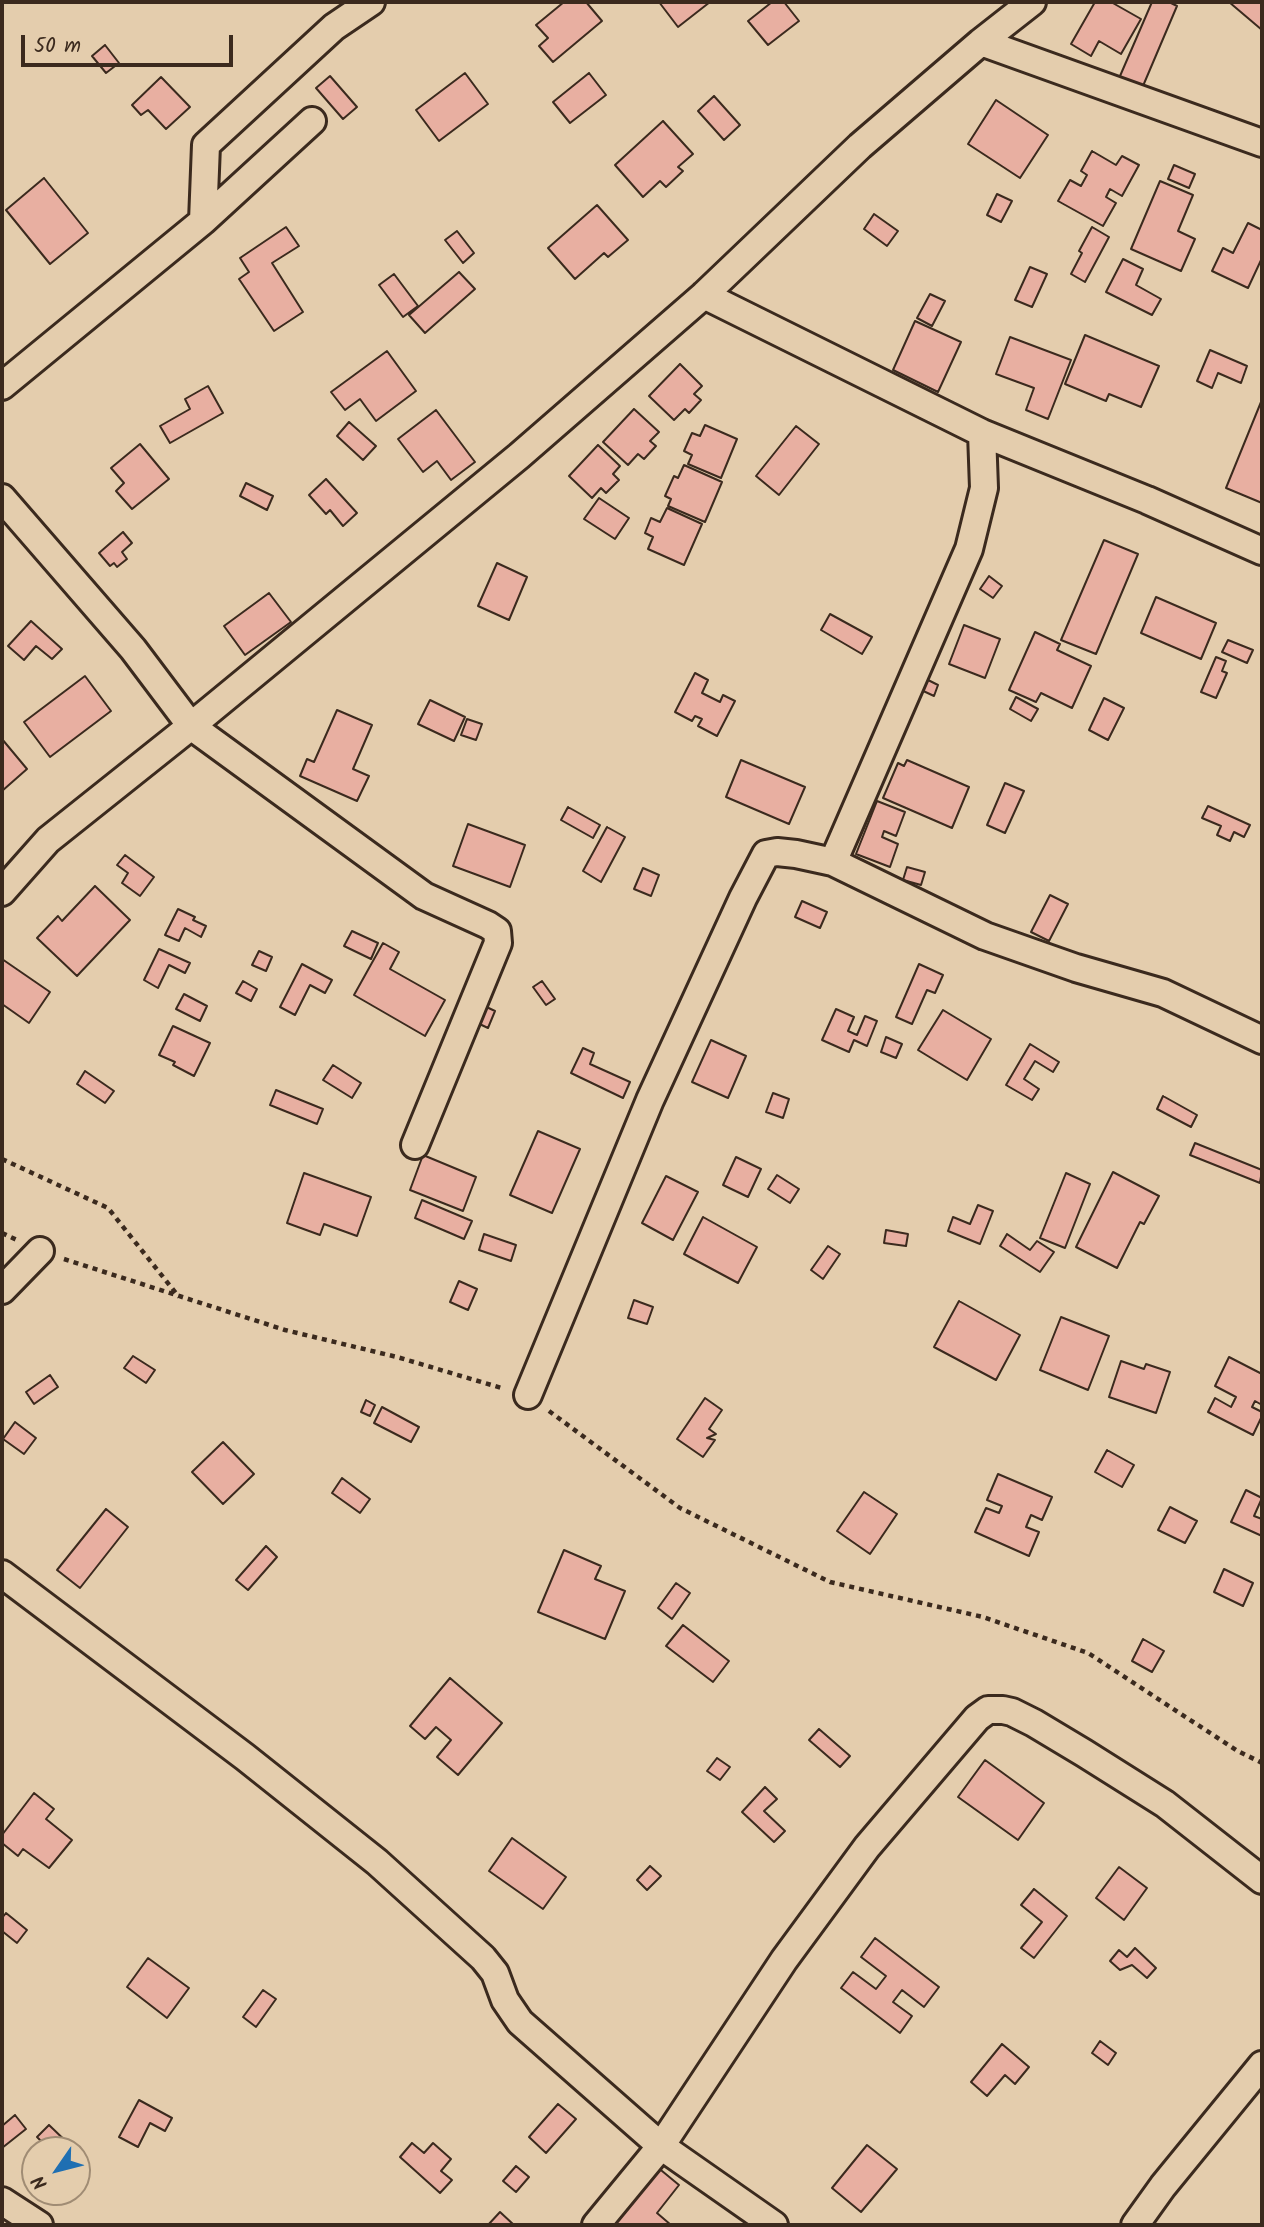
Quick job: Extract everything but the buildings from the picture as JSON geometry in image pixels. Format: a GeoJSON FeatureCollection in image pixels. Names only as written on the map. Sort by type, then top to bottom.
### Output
{"type":"FeatureCollection","features":[{"type":"Feature","properties":{"kind":"street"},"geometry":{"type":"LineString","coordinates":[[203,221],[206,145],[334,27],[371,2]]}},
{"type":"Feature","properties":{"kind":"street"},"geometry":{"type":"LineString","coordinates":[[2,892],[48,840],[519,456],[704,295],[859,146],[1032,2]]}},
{"type":"Feature","properties":{"kind":"street"},"geometry":{"type":"LineString","coordinates":[[981,42],[1262,143]]}},
{"type":"Feature","properties":{"kind":"street"},"geometry":{"type":"LineString","coordinates":[[2,386],[203,221],[312,121]]}},
{"type":"Feature","properties":{"kind":"street"},"geometry":{"type":"LineString","coordinates":[[704,295],[982,433],[1147,500],[1262,551]]}},
{"type":"Feature","properties":{"kind":"street"},"geometry":{"type":"LineString","coordinates":[[833,862],[969,548],[984,488],[982,433]]}},
{"type":"Feature","properties":{"kind":"street"},"geometry":{"type":"LineString","coordinates":[[2,498],[133,649],[191,726],[424,896],[497,931],[498,943],[415,1145]]}},
{"type":"Feature","properties":{"kind":"street"},"geometry":{"type":"LineString","coordinates":[[528,1395],[650,1100],[766,853],[777,852],[833,862],[985,936],[1076,968],[1163,993],[1262,1040]]}},
{"type":"Feature","properties":{"kind":"street"},"geometry":{"type":"LineString","coordinates":[[2,1290],[40,1251]]}},
{"type":"Feature","properties":{"kind":"street"},"geometry":{"type":"LineString","coordinates":[[2,1574],[245,1757],[377,1862],[491,1967],[505,2000],[520,2022],[661,2146],[774,2225]]}},
{"type":"Feature","properties":{"kind":"street"},"geometry":{"type":"LineString","coordinates":[[596,2225],[661,2146],[784,1960],[867,1847],[977,1718],[988,1710],[1012,1712],[1096,1761],[1165,1804],[1262,1880]]}},
{"type":"Feature","properties":{"kind":"street"},"geometry":{"type":"LineString","coordinates":[[1135,2225],[1163,2186],[1262,2065]]}},
{"type":"Feature","properties":{"kind":"street"},"geometry":{"type":"LineString","coordinates":[[2,2201],[39,2225]]}},
{"type":"Feature","properties":{"kind":"path"},"geometry":{"type":"LineString","coordinates":[[2,1159],[108,1208],[180,1297]]}},
{"type":"Feature","properties":{"kind":"path"},"geometry":{"type":"LineString","coordinates":[[2,1233],[40,1251],[285,1330],[397,1357],[528,1395],[680,1508],[830,1582],[983,1617],[1088,1653],[1236,1750],[1262,1763]]}}]}
